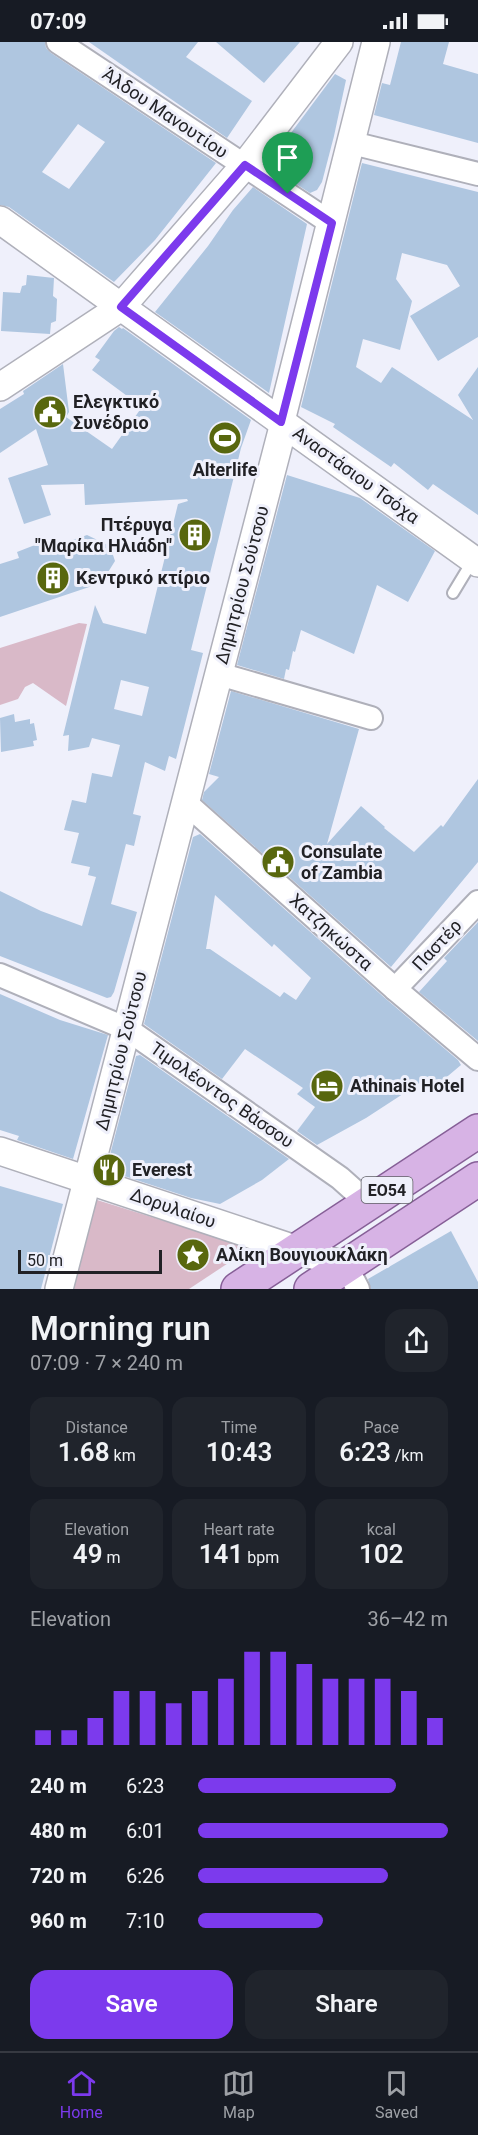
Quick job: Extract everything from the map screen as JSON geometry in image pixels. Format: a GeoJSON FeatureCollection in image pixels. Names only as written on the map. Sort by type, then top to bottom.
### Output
{"type":"FeatureCollection","features":[{"type":"Feature","properties":{"kind":"main road","name":"ΕΟ54"},"geometry":{"type":"LineString","coordinates":[[238,1289],[478,1131]]}},
{"type":"Feature","properties":{"kind":"main road","name":"ΕΟ54"},"geometry":{"type":"LineString","coordinates":[[311,1289],[352,1278],[478,1179]]}},
{"type":"Feature","properties":{"kind":"street","name":"Άλδου Μανουτίου"},"geometry":{"type":"LineString","coordinates":[[58,42],[332,223]]}},
{"type":"Feature","properties":{"kind":"street"},"geometry":{"type":"LineString","coordinates":[[0,387],[121,307],[245,165],[339,42]]}},
{"type":"Feature","properties":{"kind":"street","name":"Δημητρίου Σούτσου"},"geometry":{"type":"LineString","coordinates":[[59,1289],[283,427],[281,422],[376,42]]}},
{"type":"Feature","properties":{"kind":"street"},"geometry":{"type":"LineString","coordinates":[[352,143],[478,174]]}},
{"type":"Feature","properties":{"kind":"street","name":"Αναστάσιου Τσόχα"},"geometry":{"type":"LineString","coordinates":[[0,220],[476,561]]}},
{"type":"Feature","properties":{"kind":"street","name":"Δημητρίου Σούτσου"},"geometry":{"type":"LineString","coordinates":[[219,674],[371,718]]}},
{"type":"Feature","properties":{"kind":"street","name":"Χατζηκώστα"},"geometry":{"type":"LineString","coordinates":[[186,803],[395,989],[478,1059]]}},
{"type":"Feature","properties":{"kind":"street","name":"Παστέρ"},"geometry":{"type":"LineString","coordinates":[[395,989],[478,902]]}},
{"type":"Feature","properties":{"kind":"street","name":"Τιμολέοντος Βάσσου"},"geometry":{"type":"LineString","coordinates":[[0,975],[127,1029],[340,1178],[368,1203]]}},
{"type":"Feature","properties":{"kind":"street","name":"Δορυλαίου"},"geometry":{"type":"LineString","coordinates":[[0,1151],[296,1250],[352,1278]]}},
{"type":"Feature","properties":{"kind":"lane"},"geometry":{"type":"LineString","coordinates":[[453,593],[476,561]]}},
{"type":"Feature","properties":{"kind":"shaded area"},"geometry":{"type":"Polygon","coordinates":[[[79,623],[87,624],[66,706],[33,683],[25,687],[18,699],[0,705],[0,648],[79,623]]]}},
{"type":"Feature","properties":{"kind":"shaded area"},"geometry":{"type":"Polygon","coordinates":[[[97,1200],[251,1248],[189,1289],[66,1289],[88,1205],[97,1200]]]}},
{"type":"Feature","properties":{"kind":"building"},"geometry":{"type":"Polygon","coordinates":[[[0,42],[45,42],[46,48],[51,53],[216,163],[155,240],[114,282],[9,207],[0,205],[0,42]],[[78,124],[42,172],[69,189],[105,142],[78,124]]]}},
{"type":"Feature","properties":{"kind":"building"},"geometry":{"type":"Polygon","coordinates":[[[89,42],[198,42],[186,57],[252,101],[227,138],[89,42]]]}},
{"type":"Feature","properties":{"kind":"building"},"geometry":{"type":"Polygon","coordinates":[[[216,42],[300,42],[264,83],[216,42]]]}},
{"type":"Feature","properties":{"kind":"building"},"geometry":{"type":"Polygon","coordinates":[[[401,42],[449,42],[443,64],[478,74],[478,143],[374,115],[382,83],[390,85],[401,42]]]}},
{"type":"Feature","properties":{"kind":"building"},"geometry":{"type":"Polygon","coordinates":[[[335,74],[346,80],[322,182],[317,190],[310,193],[267,165],[335,74]]]}},
{"type":"Feature","properties":{"kind":"building"},"geometry":{"type":"Polygon","coordinates":[[[362,163],[478,192],[478,337],[438,361],[410,316],[460,286],[447,265],[402,253],[396,279],[412,301],[400,350],[363,339],[356,367],[381,383],[392,367],[473,420],[458,395],[478,367],[478,515],[433,484],[428,490],[394,463],[391,467],[333,427],[335,424],[301,407],[362,163]]]}},
{"type":"Feature","properties":{"kind":"building"},"geometry":{"type":"Polygon","coordinates":[[[253,187],[307,224],[269,393],[155,312],[253,187]]]}},
{"type":"Feature","properties":{"kind":"building"},"geometry":{"type":"Polygon","coordinates":[[[27,275],[54,278],[53,296],[57,299],[56,321],[51,323],[50,334],[1,331],[3,292],[20,293],[22,286],[26,285],[27,275]]]}},
{"type":"Feature","properties":{"kind":"building"},"geometry":{"type":"Polygon","coordinates":[[[119,327],[123,328],[251,420],[241,448],[191,650],[203,653],[176,759],[169,756],[165,771],[145,762],[133,814],[141,816],[134,846],[126,844],[111,904],[137,912],[114,992],[111,997],[107,998],[0,956],[0,891],[41,911],[82,926],[96,877],[88,875],[90,867],[71,863],[79,833],[64,830],[72,800],[86,803],[92,773],[112,777],[120,745],[92,738],[89,747],[68,751],[69,735],[63,736],[95,605],[103,623],[146,634],[178,504],[188,501],[187,499],[85,505],[84,484],[41,485],[51,515],[24,524],[8,478],[48,465],[36,429],[0,453],[0,409],[63,364],[69,412],[66,417],[112,449],[142,407],[92,370],[100,360],[95,357],[119,327]],[[121,680],[114,709],[142,716],[149,687],[121,680]]]}},
{"type":"Feature","properties":{"kind":"building"},"geometry":{"type":"Polygon","coordinates":[[[287,475],[360,498],[435,551],[408,602],[377,585],[354,654],[301,630],[284,679],[237,665],[287,475]]]}},
{"type":"Feature","properties":{"kind":"building","name":"Κεντρικό κτίριο"},"geometry":{"type":"Polygon","coordinates":[[[87,535],[110,546],[115,561],[105,577],[107,581],[0,617],[0,564],[19,558],[17,552],[40,543],[43,550],[87,535]]]}},
{"type":"Feature","properties":{"kind":"building"},"geometry":{"type":"Polygon","coordinates":[[[231,691],[359,729],[327,844],[361,806],[414,852],[441,825],[443,827],[478,779],[478,862],[391,967],[202,800],[204,792],[219,777],[209,774],[231,691]]]}},
{"type":"Feature","properties":{"kind":"building"},"geometry":{"type":"Polygon","coordinates":[[[14,714],[15,722],[30,719],[30,724],[34,723],[37,740],[33,741],[34,746],[1,752],[0,718],[14,714]]]}},
{"type":"Feature","properties":{"kind":"building"},"geometry":{"type":"Polygon","coordinates":[[[200,834],[461,1065],[436,1086],[429,1077],[366,1118],[317,1145],[297,1131],[315,1107],[297,1094],[303,1088],[245,1049],[222,1079],[144,1024],[193,837],[200,834]],[[215,895],[206,949],[210,949],[280,997],[284,992],[296,1000],[311,978],[274,944],[272,947],[215,895]]]}},
{"type":"Feature","properties":{"kind":"building"},"geometry":{"type":"Polygon","coordinates":[[[478,922],[478,1041],[419,992],[447,961],[444,958],[478,922]]]}},
{"type":"Feature","properties":{"kind":"building"},"geometry":{"type":"Polygon","coordinates":[[[0,994],[60,1020],[108,1035],[73,1159],[17,1140],[19,1136],[0,1130],[0,994]]]}},
{"type":"Feature","properties":{"kind":"building"},"geometry":{"type":"Polygon","coordinates":[[[140,1055],[289,1159],[262,1180],[220,1204],[191,1198],[106,1170],[136,1056],[140,1055]]]}},
{"type":"Feature","properties":{"kind":"building"},"geometry":{"type":"Polygon","coordinates":[[[0,1186],[63,1204],[41,1289],[0,1289],[0,1186]]]}},
{"type":"Feature","properties":{"kind":"building"},"geometry":{"type":"Polygon","coordinates":[[[451,1231],[478,1282],[478,1289],[371,1289],[368,1279],[451,1231]]]}},
{"type":"Feature","properties":{"kind":"place","name":"Ελεγκτικό Συνέδριο"},"geometry":{"type":"Point","coordinates":[50,412]}},
{"type":"Feature","properties":{"kind":"place","name":"Alterlife"},"geometry":{"type":"Point","coordinates":[225,438]}},
{"type":"Feature","properties":{"kind":"place","name":"Πτέρυγα \"Μαρίκα Ηλιάδη\""},"geometry":{"type":"Point","coordinates":[195,535]}},
{"type":"Feature","properties":{"kind":"place","name":"Κεντρικό κτίριο"},"geometry":{"type":"Point","coordinates":[53,578]}},
{"type":"Feature","properties":{"kind":"place","name":"Consulate of Zambia"},"geometry":{"type":"Point","coordinates":[278,862]}},
{"type":"Feature","properties":{"kind":"place","name":"Athinais Hotel"},"geometry":{"type":"Point","coordinates":[327,1086]}},
{"type":"Feature","properties":{"kind":"place","name":"Everest"},"geometry":{"type":"Point","coordinates":[109,1170]}},
{"type":"Feature","properties":{"kind":"place","name":"Αλίκη Βουγιουκλάκη"},"geometry":{"type":"Point","coordinates":[193,1255]}},
{"type":"Feature","properties":{"kind":"route"},"geometry":{"type":"LineString","coordinates":[[245,165],[288,194],[332,223],[281,422],[121,307],[245,165]]}}]}
